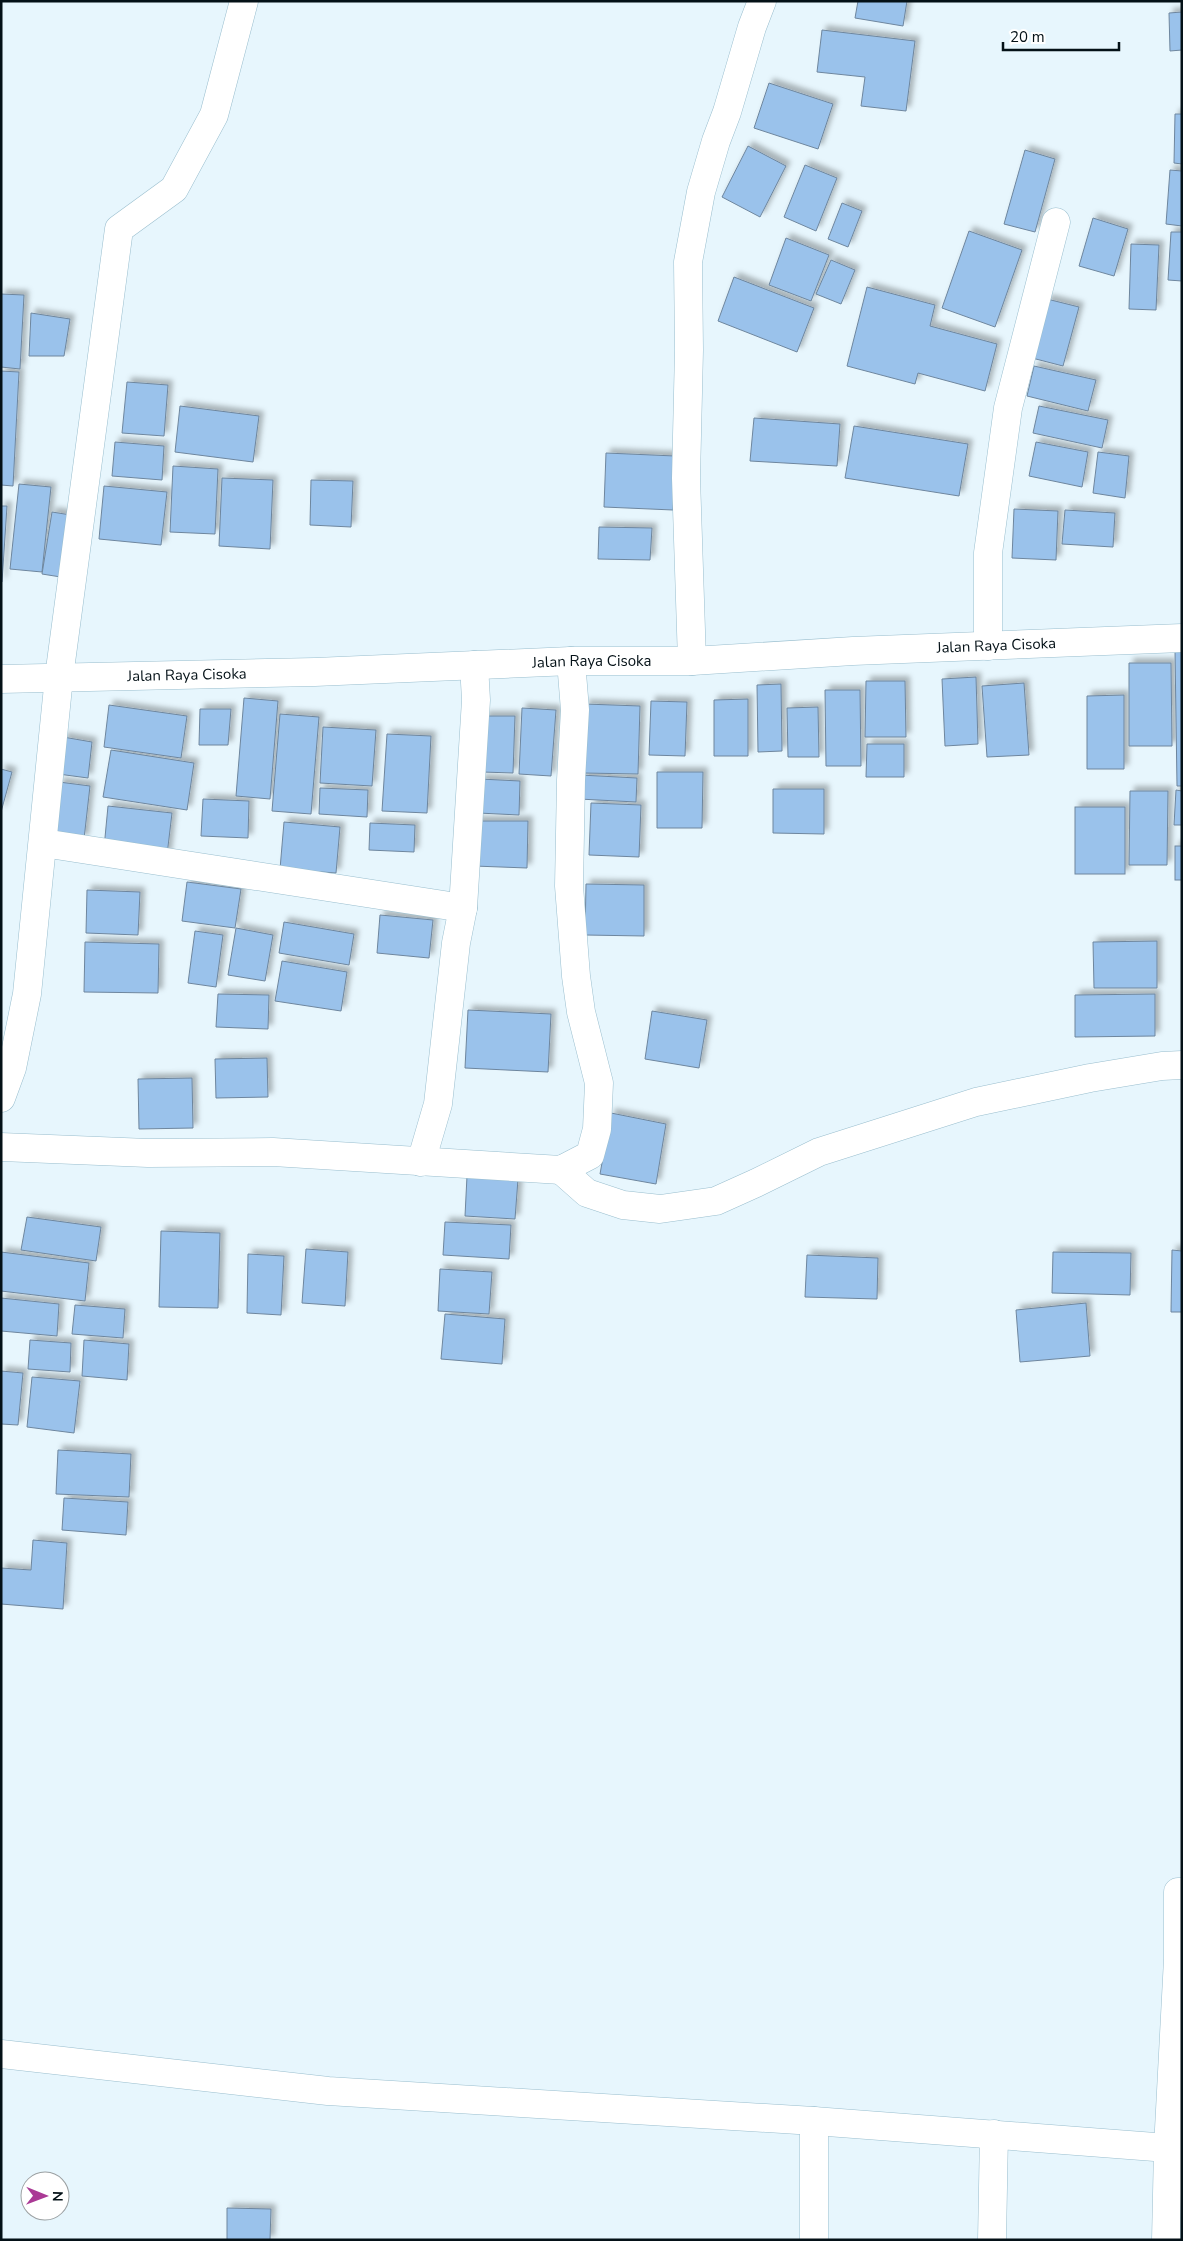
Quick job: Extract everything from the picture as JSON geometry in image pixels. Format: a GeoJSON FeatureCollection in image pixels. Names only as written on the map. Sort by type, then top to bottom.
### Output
{"type":"FeatureCollection","features":[{"type":"Feature","properties":{"kind":"street"},"geometry":{"type":"LineString","coordinates":[[1,1098],[12,1068],[27,994],[59,677],[119,229],[174,189],[214,115],[244,1]]}},
{"type":"Feature","properties":{"kind":"street"},"geometry":{"type":"LineString","coordinates":[[692,661],[686,478],[689,350],[688,262],[701,192],[752,27],[762,1]]}},
{"type":"Feature","properties":{"kind":"street"},"geometry":{"type":"LineString","coordinates":[[988,646],[988,553],[1008,408],[1056,222]]}},
{"type":"Feature","properties":{"kind":"street","name":"Jalan Raya Cisoka"},"geometry":{"type":"LineString","coordinates":[[1,678],[324,671],[571,661],[692,661],[853,651],[1182,638]]}},
{"type":"Feature","properties":{"kind":"street"},"geometry":{"type":"LineString","coordinates":[[1,1147],[148,1153],[273,1152],[561,1170],[590,1155],[597,1129],[599,1083],[580,1003],[569,886],[571,780],[575,710],[571,661]]}},
{"type":"Feature","properties":{"kind":"street"},"geometry":{"type":"LineString","coordinates":[[421,1162],[438,1104],[456,942],[463,908],[476,700],[474,665]]}},
{"type":"Feature","properties":{"kind":"street"},"geometry":{"type":"LineString","coordinates":[[43,843],[463,908]]}},
{"type":"Feature","properties":{"kind":"street"},"geometry":{"type":"LineString","coordinates":[[561,1170],[586,1193],[623,1206],[660,1209],[716,1201],[819,1152],[976,1102],[1090,1078],[1182,1064]]}},
{"type":"Feature","properties":{"kind":"street"},"geometry":{"type":"LineString","coordinates":[[1166,2240],[1168,2148],[1178,1959],[1178,1892],[1182,1892]]}},
{"type":"Feature","properties":{"kind":"street"},"geometry":{"type":"LineString","coordinates":[[1,2054],[328,2091],[994,2134],[1168,2148]]}},
{"type":"Feature","properties":{"kind":"street"},"geometry":{"type":"LineString","coordinates":[[814,2122],[814,2240]]}},
{"type":"Feature","properties":{"kind":"street"},"geometry":{"type":"LineString","coordinates":[[992,2240],[994,2134]]}},
{"type":"Feature","properties":{"kind":"building"},"geometry":{"type":"Polygon","coordinates":[[[858,1],[907,1],[903,26],[855,18],[858,1]]]}},
{"type":"Feature","properties":{"kind":"building"},"geometry":{"type":"Polygon","coordinates":[[[1182,12],[1182,50],[1170,51],[1169,13],[1182,12]]]}},
{"type":"Feature","properties":{"kind":"building"},"geometry":{"type":"Polygon","coordinates":[[[822,30],[915,41],[906,111],[861,106],[865,77],[817,72],[822,30]]]}},
{"type":"Feature","properties":{"kind":"building"},"geometry":{"type":"Polygon","coordinates":[[[769,83],[833,104],[818,149],[754,128],[769,83]]]}},
{"type":"Feature","properties":{"kind":"building"},"geometry":{"type":"Polygon","coordinates":[[[1175,114],[1182,114],[1182,164],[1174,163],[1175,114]]]}},
{"type":"Feature","properties":{"kind":"building"},"geometry":{"type":"Polygon","coordinates":[[[748,146],[786,166],[760,217],[722,197],[748,146]]]}},
{"type":"Feature","properties":{"kind":"building"},"geometry":{"type":"Polygon","coordinates":[[[1025,150],[1055,159],[1035,232],[1004,224],[1025,150]]]}},
{"type":"Feature","properties":{"kind":"building"},"geometry":{"type":"Polygon","coordinates":[[[805,165],[837,178],[816,231],[784,217],[805,165]]]}},
{"type":"Feature","properties":{"kind":"building"},"geometry":{"type":"Polygon","coordinates":[[[1170,170],[1182,171],[1182,226],[1166,224],[1170,170]]]}},
{"type":"Feature","properties":{"kind":"building"},"geometry":{"type":"Polygon","coordinates":[[[842,203],[862,211],[848,247],[828,239],[842,203]]]}},
{"type":"Feature","properties":{"kind":"building"},"geometry":{"type":"Polygon","coordinates":[[[1093,218],[1128,229],[1114,276],[1079,266],[1093,218]]]}},
{"type":"Feature","properties":{"kind":"building"},"geometry":{"type":"Polygon","coordinates":[[[969,231],[1022,250],[995,327],[942,308],[969,231]]]}},
{"type":"Feature","properties":{"kind":"building"},"geometry":{"type":"Polygon","coordinates":[[[1171,232],[1182,232],[1182,281],[1168,280],[1171,232]]]}},
{"type":"Feature","properties":{"kind":"building"},"geometry":{"type":"Polygon","coordinates":[[[786,238],[829,255],[811,301],[769,285],[786,238]]]}},
{"type":"Feature","properties":{"kind":"building"},"geometry":{"type":"Polygon","coordinates":[[[1131,244],[1159,245],[1156,310],[1129,309],[1131,244]]]}},
{"type":"Feature","properties":{"kind":"building"},"geometry":{"type":"Polygon","coordinates":[[[831,260],[855,270],[841,304],[816,294],[831,260]]]}},
{"type":"Feature","properties":{"kind":"building"},"geometry":{"type":"Polygon","coordinates":[[[734,277],[814,308],[797,352],[718,321],[734,277]]]}},
{"type":"Feature","properties":{"kind":"building"},"geometry":{"type":"Polygon","coordinates":[[[867,287],[935,305],[930,326],[997,344],[985,391],[918,373],[915,384],[847,366],[867,287]]]}},
{"type":"Feature","properties":{"kind":"building"},"geometry":{"type":"Polygon","coordinates":[[[1,294],[24,295],[20,369],[1,367],[1,294]]]}},
{"type":"Feature","properties":{"kind":"building"},"geometry":{"type":"Polygon","coordinates":[[[1047,299],[1079,307],[1063,366],[1032,358],[1047,299]]]}},
{"type":"Feature","properties":{"kind":"building"},"geometry":{"type":"Polygon","coordinates":[[[31,313],[70,319],[64,356],[29,356],[31,313]]]}},
{"type":"Feature","properties":{"kind":"building"},"geometry":{"type":"Polygon","coordinates":[[[1034,366],[1096,380],[1088,411],[1027,396],[1034,366]]]}},
{"type":"Feature","properties":{"kind":"building"},"geometry":{"type":"Polygon","coordinates":[[[1,371],[19,372],[13,486],[1,485],[1,371]]]}},
{"type":"Feature","properties":{"kind":"building"},"geometry":{"type":"Polygon","coordinates":[[[127,382],[168,385],[164,436],[122,433],[127,382]]]}},
{"type":"Feature","properties":{"kind":"building"},"geometry":{"type":"Polygon","coordinates":[[[180,406],[259,416],[253,462],[175,452],[180,406]]]}},
{"type":"Feature","properties":{"kind":"building"},"geometry":{"type":"Polygon","coordinates":[[[1039,406],[1108,420],[1102,448],[1033,433],[1039,406]]]}},
{"type":"Feature","properties":{"kind":"building"},"geometry":{"type":"Polygon","coordinates":[[[754,418],[840,424],[837,466],[750,461],[754,418]]]}},
{"type":"Feature","properties":{"kind":"building"},"geometry":{"type":"Polygon","coordinates":[[[854,426],[968,444],[959,496],[845,478],[854,426]]]}},
{"type":"Feature","properties":{"kind":"building"},"geometry":{"type":"Polygon","coordinates":[[[115,442],[164,446],[162,480],[112,476],[115,442]]]}},
{"type":"Feature","properties":{"kind":"building"},"geometry":{"type":"Polygon","coordinates":[[[1036,442],[1088,452],[1082,487],[1029,476],[1036,442]]]}},
{"type":"Feature","properties":{"kind":"building"},"geometry":{"type":"Polygon","coordinates":[[[1098,452],[1129,456],[1125,498],[1093,493],[1098,452]]]}},
{"type":"Feature","properties":{"kind":"building"},"geometry":{"type":"Polygon","coordinates":[[[606,453],[675,456],[673,510],[604,507],[606,453]]]}},
{"type":"Feature","properties":{"kind":"building"},"geometry":{"type":"Polygon","coordinates":[[[173,466],[218,469],[215,534],[170,532],[173,466]]]}},
{"type":"Feature","properties":{"kind":"building"},"geometry":{"type":"Polygon","coordinates":[[[222,478],[273,480],[270,549],[219,546],[222,478]]]}},
{"type":"Feature","properties":{"kind":"building"},"geometry":{"type":"Polygon","coordinates":[[[311,480],[353,481],[351,527],[310,525],[311,480]]]}},
{"type":"Feature","properties":{"kind":"building"},"geometry":{"type":"Polygon","coordinates":[[[19,484],[51,487],[42,572],[10,569],[19,484]]]}},
{"type":"Feature","properties":{"kind":"building"},"geometry":{"type":"Polygon","coordinates":[[[104,486],[167,492],[161,545],[99,539],[104,486]]]}},
{"type":"Feature","properties":{"kind":"building"},"geometry":{"type":"Polygon","coordinates":[[[1,506],[7,506],[2,582],[1,582],[1,506]]]}},
{"type":"Feature","properties":{"kind":"building"},"geometry":{"type":"Polygon","coordinates":[[[1014,509],[1058,511],[1056,560],[1012,558],[1014,509]]]}},
{"type":"Feature","properties":{"kind":"building"},"geometry":{"type":"Polygon","coordinates":[[[1065,510],[1115,513],[1113,547],[1062,544],[1065,510]]]}},
{"type":"Feature","properties":{"kind":"building"},"geometry":{"type":"Polygon","coordinates":[[[52,512],[77,516],[67,578],[42,574],[52,512]]]}},
{"type":"Feature","properties":{"kind":"building"},"geometry":{"type":"Polygon","coordinates":[[[599,527],[652,528],[650,560],[598,559],[599,527]]]}},
{"type":"Feature","properties":{"kind":"building"},"geometry":{"type":"Polygon","coordinates":[[[1175,651],[1182,651],[1182,786],[1177,786],[1175,651]]]}},
{"type":"Feature","properties":{"kind":"building"},"geometry":{"type":"Polygon","coordinates":[[[1129,663],[1171,663],[1172,746],[1129,746],[1129,663]]]}},
{"type":"Feature","properties":{"kind":"building"},"geometry":{"type":"Polygon","coordinates":[[[976,677],[978,744],[945,746],[942,679],[976,677]]]}},
{"type":"Feature","properties":{"kind":"building"},"geometry":{"type":"Polygon","coordinates":[[[866,681],[905,681],[906,737],[865,737],[866,681]]]}},
{"type":"Feature","properties":{"kind":"building"},"geometry":{"type":"Polygon","coordinates":[[[1024,683],[1029,755],[987,757],[982,686],[1024,683]]]}},
{"type":"Feature","properties":{"kind":"building"},"geometry":{"type":"Polygon","coordinates":[[[781,684],[782,751],[758,752],[757,685],[781,684]]]}},
{"type":"Feature","properties":{"kind":"building"},"geometry":{"type":"Polygon","coordinates":[[[825,690],[860,690],[861,766],[826,766],[825,690]]]}},
{"type":"Feature","properties":{"kind":"building"},"geometry":{"type":"Polygon","coordinates":[[[1124,695],[1124,769],[1087,769],[1087,696],[1124,695]]]}},
{"type":"Feature","properties":{"kind":"building"},"geometry":{"type":"Polygon","coordinates":[[[244,698],[278,701],[270,799],[236,796],[244,698]]]}},
{"type":"Feature","properties":{"kind":"building"},"geometry":{"type":"Polygon","coordinates":[[[748,699],[748,756],[714,756],[714,700],[748,699]]]}},
{"type":"Feature","properties":{"kind":"building"},"geometry":{"type":"Polygon","coordinates":[[[651,701],[687,702],[685,756],[649,755],[651,701]]]}},
{"type":"Feature","properties":{"kind":"building"},"geometry":{"type":"Polygon","coordinates":[[[585,704],[640,706],[638,774],[583,773],[585,704]]]}},
{"type":"Feature","properties":{"kind":"building"},"geometry":{"type":"Polygon","coordinates":[[[109,705],[187,716],[181,758],[104,747],[109,705]]]}},
{"type":"Feature","properties":{"kind":"building"},"geometry":{"type":"Polygon","coordinates":[[[818,707],[819,757],[788,757],[787,708],[818,707]]]}},
{"type":"Feature","properties":{"kind":"building"},"geometry":{"type":"Polygon","coordinates":[[[522,708],[556,710],[551,776],[519,774],[522,708]]]}},
{"type":"Feature","properties":{"kind":"building"},"geometry":{"type":"Polygon","coordinates":[[[200,709],[231,709],[228,745],[199,745],[200,709]]]}},
{"type":"Feature","properties":{"kind":"building"},"geometry":{"type":"Polygon","coordinates":[[[280,714],[319,717],[311,814],[272,811],[280,714]]]}},
{"type":"Feature","properties":{"kind":"building"},"geometry":{"type":"Polygon","coordinates":[[[484,716],[515,716],[513,773],[482,772],[484,716]]]}},
{"type":"Feature","properties":{"kind":"building"},"geometry":{"type":"Polygon","coordinates":[[[323,727],[376,730],[372,786],[320,783],[323,727]]]}},
{"type":"Feature","properties":{"kind":"building"},"geometry":{"type":"Polygon","coordinates":[[[387,734],[431,736],[427,813],[382,811],[387,734]]]}},
{"type":"Feature","properties":{"kind":"building"},"geometry":{"type":"Polygon","coordinates":[[[63,737],[92,742],[88,778],[58,774],[63,737]]]}},
{"type":"Feature","properties":{"kind":"building"},"geometry":{"type":"Polygon","coordinates":[[[867,744],[904,744],[904,777],[866,777],[867,744]]]}},
{"type":"Feature","properties":{"kind":"building"},"geometry":{"type":"Polygon","coordinates":[[[111,750],[194,763],[187,810],[103,797],[111,750]]]}},
{"type":"Feature","properties":{"kind":"building"},"geometry":{"type":"Polygon","coordinates":[[[1,769],[12,772],[1,812],[1,769]]]}},
{"type":"Feature","properties":{"kind":"building"},"geometry":{"type":"Polygon","coordinates":[[[657,772],[703,772],[702,828],[657,828],[657,772]]]}},
{"type":"Feature","properties":{"kind":"building"},"geometry":{"type":"Polygon","coordinates":[[[580,775],[637,778],[636,802],[579,799],[580,775]]]}},
{"type":"Feature","properties":{"kind":"building"},"geometry":{"type":"Polygon","coordinates":[[[480,779],[520,781],[519,815],[478,813],[480,779]]]}},
{"type":"Feature","properties":{"kind":"building"},"geometry":{"type":"Polygon","coordinates":[[[59,782],[90,786],[84,839],[53,836],[59,782]]]}},
{"type":"Feature","properties":{"kind":"building"},"geometry":{"type":"Polygon","coordinates":[[[320,788],[368,790],[367,817],[319,814],[320,788]]]}},
{"type":"Feature","properties":{"kind":"building"},"geometry":{"type":"Polygon","coordinates":[[[773,789],[824,789],[824,834],[773,833],[773,789]]]}},
{"type":"Feature","properties":{"kind":"building"},"geometry":{"type":"Polygon","coordinates":[[[1176,790],[1182,791],[1182,825],[1174,825],[1176,790]]]}},
{"type":"Feature","properties":{"kind":"building"},"geometry":{"type":"Polygon","coordinates":[[[1130,791],[1168,791],[1167,865],[1129,865],[1130,791]]]}},
{"type":"Feature","properties":{"kind":"building"},"geometry":{"type":"Polygon","coordinates":[[[203,799],[249,801],[248,838],[201,836],[203,799]]]}},
{"type":"Feature","properties":{"kind":"building"},"geometry":{"type":"Polygon","coordinates":[[[591,803],[641,805],[639,857],[589,855],[591,803]]]}},
{"type":"Feature","properties":{"kind":"building"},"geometry":{"type":"Polygon","coordinates":[[[108,806],[172,813],[167,855],[104,848],[108,806]]]}},
{"type":"Feature","properties":{"kind":"building"},"geometry":{"type":"Polygon","coordinates":[[[1075,807],[1125,807],[1125,874],[1075,874],[1075,807]]]}},
{"type":"Feature","properties":{"kind":"building"},"geometry":{"type":"Polygon","coordinates":[[[475,821],[528,821],[527,868],[474,866],[475,821]]]}},
{"type":"Feature","properties":{"kind":"building"},"geometry":{"type":"Polygon","coordinates":[[[284,822],[340,827],[336,873],[280,869],[284,822]]]}},
{"type":"Feature","properties":{"kind":"building"},"geometry":{"type":"Polygon","coordinates":[[[370,823],[415,825],[414,852],[369,850],[370,823]]]}},
{"type":"Feature","properties":{"kind":"building"},"geometry":{"type":"Polygon","coordinates":[[[1175,846],[1182,846],[1182,880],[1175,880],[1175,846]]]}},
{"type":"Feature","properties":{"kind":"building"},"geometry":{"type":"Polygon","coordinates":[[[187,882],[241,889],[235,928],[182,921],[187,882]]]}},
{"type":"Feature","properties":{"kind":"building"},"geometry":{"type":"Polygon","coordinates":[[[586,884],[644,885],[644,936],[585,935],[586,884]]]}},
{"type":"Feature","properties":{"kind":"building"},"geometry":{"type":"Polygon","coordinates":[[[87,890],[140,892],[138,935],[86,933],[87,890]]]}},
{"type":"Feature","properties":{"kind":"building"},"geometry":{"type":"Polygon","coordinates":[[[380,915],[433,920],[429,958],[377,953],[380,915]]]}},
{"type":"Feature","properties":{"kind":"building"},"geometry":{"type":"Polygon","coordinates":[[[284,922],[354,934],[349,965],[279,953],[284,922]]]}},
{"type":"Feature","properties":{"kind":"building"},"geometry":{"type":"Polygon","coordinates":[[[236,928],[273,935],[265,981],[228,975],[236,928]]]}},
{"type":"Feature","properties":{"kind":"building"},"geometry":{"type":"Polygon","coordinates":[[[195,931],[223,935],[216,987],[188,983],[195,931]]]}},
{"type":"Feature","properties":{"kind":"building"},"geometry":{"type":"Polygon","coordinates":[[[1157,941],[1157,988],[1094,988],[1093,942],[1157,941]]]}},
{"type":"Feature","properties":{"kind":"building"},"geometry":{"type":"Polygon","coordinates":[[[85,942],[159,944],[158,993],[84,992],[85,942]]]}},
{"type":"Feature","properties":{"kind":"building"},"geometry":{"type":"Polygon","coordinates":[[[282,961],[347,972],[341,1011],[275,1001],[282,961]]]}},
{"type":"Feature","properties":{"kind":"building"},"geometry":{"type":"Polygon","coordinates":[[[218,994],[269,995],[268,1029],[216,1027],[218,994]]]}},
{"type":"Feature","properties":{"kind":"building"},"geometry":{"type":"Polygon","coordinates":[[[1155,994],[1155,1036],[1075,1037],[1075,995],[1155,994]]]}},
{"type":"Feature","properties":{"kind":"building"},"geometry":{"type":"Polygon","coordinates":[[[468,1010],[551,1014],[548,1072],[465,1068],[468,1010]]]}},
{"type":"Feature","properties":{"kind":"building"},"geometry":{"type":"Polygon","coordinates":[[[652,1011],[707,1020],[699,1068],[645,1059],[652,1011]]]}},
{"type":"Feature","properties":{"kind":"building"},"geometry":{"type":"Polygon","coordinates":[[[267,1058],[268,1097],[216,1098],[215,1059],[267,1058]]]}},
{"type":"Feature","properties":{"kind":"building"},"geometry":{"type":"Polygon","coordinates":[[[192,1078],[193,1128],[139,1129],[138,1079],[192,1078]]]}},
{"type":"Feature","properties":{"kind":"building"},"geometry":{"type":"Polygon","coordinates":[[[611,1113],[666,1124],[656,1184],[600,1174],[611,1113]]]}},
{"type":"Feature","properties":{"kind":"building"},"geometry":{"type":"Polygon","coordinates":[[[467,1176],[518,1179],[515,1219],[465,1216],[467,1176]]]}},
{"type":"Feature","properties":{"kind":"building"},"geometry":{"type":"Polygon","coordinates":[[[27,1217],[101,1227],[96,1261],[21,1250],[27,1217]]]}},
{"type":"Feature","properties":{"kind":"building"},"geometry":{"type":"Polygon","coordinates":[[[445,1222],[511,1225],[509,1259],[443,1255],[445,1222]]]}},
{"type":"Feature","properties":{"kind":"building"},"geometry":{"type":"Polygon","coordinates":[[[161,1231],[220,1233],[218,1308],[159,1307],[161,1231]]]}},
{"type":"Feature","properties":{"kind":"building"},"geometry":{"type":"Polygon","coordinates":[[[306,1249],[348,1252],[345,1306],[302,1303],[306,1249]]]}},
{"type":"Feature","properties":{"kind":"building"},"geometry":{"type":"Polygon","coordinates":[[[1172,1250],[1182,1251],[1182,1312],[1171,1312],[1172,1250]]]}},
{"type":"Feature","properties":{"kind":"building"},"geometry":{"type":"Polygon","coordinates":[[[1,1252],[89,1263],[85,1301],[1,1291],[1,1252]]]}},
{"type":"Feature","properties":{"kind":"building"},"geometry":{"type":"Polygon","coordinates":[[[1053,1252],[1131,1253],[1130,1295],[1052,1293],[1053,1252]]]}},
{"type":"Feature","properties":{"kind":"building"},"geometry":{"type":"Polygon","coordinates":[[[248,1254],[284,1256],[281,1315],[247,1313],[248,1254]]]}},
{"type":"Feature","properties":{"kind":"building"},"geometry":{"type":"Polygon","coordinates":[[[807,1255],[878,1258],[877,1299],[805,1297],[807,1255]]]}},
{"type":"Feature","properties":{"kind":"building"},"geometry":{"type":"Polygon","coordinates":[[[440,1269],[492,1272],[489,1314],[438,1311],[440,1269]]]}},
{"type":"Feature","properties":{"kind":"building"},"geometry":{"type":"Polygon","coordinates":[[[1,1298],[59,1304],[57,1336],[1,1331],[1,1298]]]}},
{"type":"Feature","properties":{"kind":"building"},"geometry":{"type":"Polygon","coordinates":[[[1086,1303],[1090,1356],[1020,1362],[1016,1310],[1086,1303]]]}},
{"type":"Feature","properties":{"kind":"building"},"geometry":{"type":"Polygon","coordinates":[[[75,1305],[125,1309],[123,1338],[72,1334],[75,1305]]]}},
{"type":"Feature","properties":{"kind":"building"},"geometry":{"type":"Polygon","coordinates":[[[445,1314],[505,1319],[502,1364],[441,1359],[445,1314]]]}},
{"type":"Feature","properties":{"kind":"building"},"geometry":{"type":"Polygon","coordinates":[[[30,1340],[71,1343],[70,1372],[28,1369],[30,1340]]]}},
{"type":"Feature","properties":{"kind":"building"},"geometry":{"type":"Polygon","coordinates":[[[84,1340],[129,1344],[127,1380],[82,1376],[84,1340]]]}},
{"type":"Feature","properties":{"kind":"building"},"geometry":{"type":"Polygon","coordinates":[[[1,1371],[23,1373],[18,1425],[1,1424],[1,1371]]]}},
{"type":"Feature","properties":{"kind":"building"},"geometry":{"type":"Polygon","coordinates":[[[32,1377],[80,1381],[74,1433],[27,1427],[32,1377]]]}},
{"type":"Feature","properties":{"kind":"building"},"geometry":{"type":"Polygon","coordinates":[[[58,1450],[131,1454],[129,1497],[56,1494],[58,1450]]]}},
{"type":"Feature","properties":{"kind":"building"},"geometry":{"type":"Polygon","coordinates":[[[64,1498],[128,1502],[126,1535],[62,1530],[64,1498]]]}},
{"type":"Feature","properties":{"kind":"building"},"geometry":{"type":"Polygon","coordinates":[[[33,1540],[67,1543],[63,1609],[1,1604],[1,1568],[31,1570],[33,1540]]]}},
{"type":"Feature","properties":{"kind":"building"},"geometry":{"type":"Polygon","coordinates":[[[227,2208],[271,2209],[270,2240],[227,2240],[227,2208]]]}}]}
